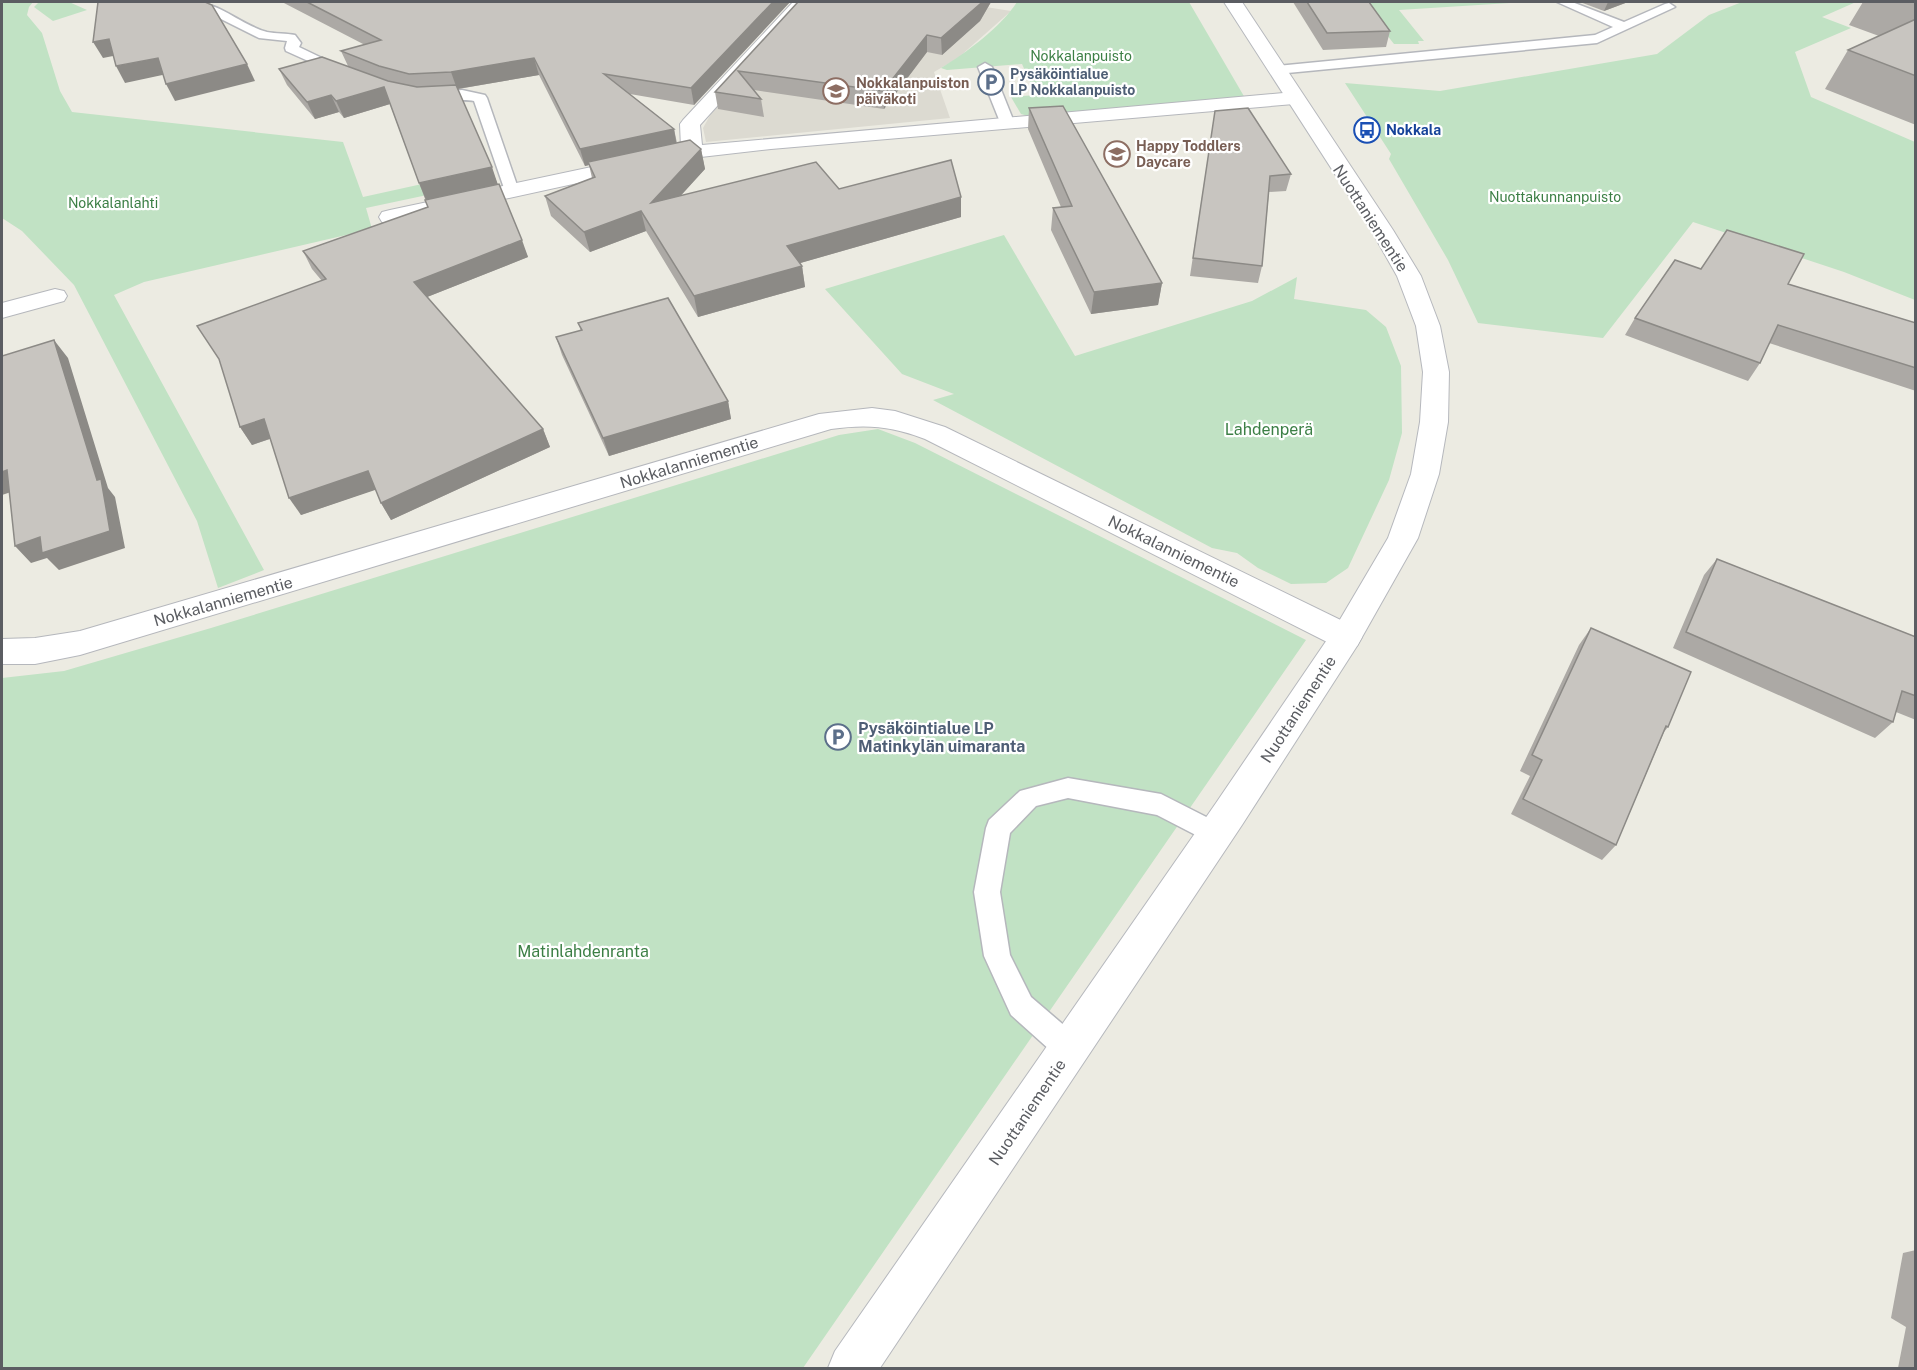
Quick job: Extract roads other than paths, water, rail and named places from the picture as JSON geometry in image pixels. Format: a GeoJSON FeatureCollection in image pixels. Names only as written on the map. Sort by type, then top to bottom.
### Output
{"type":"FeatureCollection","features":[{"type":"Feature","properties":{"kind":"street"},"geometry":{"type":"LineString","coordinates":[[692,152],[690,124],[802,2]]}},
{"type":"Feature","properties":{"kind":"street","name":"Nuottaniementie"},"geometry":{"type":"LineString","coordinates":[[852,1368],[1070,1049],[1346,637],[1403,538],[1425,474],[1434,422],[1436,372],[1428,326],[1409,276],[1382,230],[1233,2]]}},
{"type":"Feature","properties":{"kind":"street"},"geometry":{"type":"LineString","coordinates":[[390,217],[692,152],[771,143],[1294,98]]}},
{"type":"Feature","properties":{"kind":"street"},"geometry":{"type":"LineString","coordinates":[[2,311],[55,296]]}},
{"type":"Feature","properties":{"kind":"street","name":"Nokkalanniementie"},"geometry":{"type":"LineString","coordinates":[[2,652],[35,651],[80,643],[829,420],[868,415],[902,420],[935,433],[1346,637]]}},
{"type":"Feature","properties":{"kind":"lane"},"geometry":{"type":"LineString","coordinates":[[193,2],[263,34],[291,38],[295,43],[291,48],[355,76]]}},
{"type":"Feature","properties":{"kind":"lane"},"geometry":{"type":"LineString","coordinates":[[1563,2],[1624,27]]}},
{"type":"Feature","properties":{"kind":"lane"},"geometry":{"type":"LineString","coordinates":[[1277,70],[1597,39],[1669,7]]}},
{"type":"Feature","properties":{"kind":"lane"},"geometry":{"type":"LineString","coordinates":[[985,67],[1007,122]]}},
{"type":"Feature","properties":{"kind":"lane"},"geometry":{"type":"LineString","coordinates":[[416,97],[462,94],[480,98],[512,191]]}},
{"type":"Feature","properties":{"kind":"lane"},"geometry":{"type":"LineString","coordinates":[[1070,1049],[1021,1006],[997,956],[987,892],[998,828],[1029,798],[1068,788],[1161,805],[1215,834]]}},
{"type":"Feature","properties":{"kind":"place","name":"Pysäköintialue LP Nokkalanpuisto"},"geometry":{"type":"Point","coordinates":[991,82]}},
{"type":"Feature","properties":{"kind":"place","name":"Nokkalanpuiston päiväkoti"},"geometry":{"type":"Point","coordinates":[836,91]}},
{"type":"Feature","properties":{"kind":"place","name":"Nokkala"},"geometry":{"type":"Point","coordinates":[1367,130]}},
{"type":"Feature","properties":{"kind":"place","name":"Happy Toddlers Daycare"},"geometry":{"type":"Point","coordinates":[1117,154]}},
{"type":"Feature","properties":{"kind":"place","name":"Pysäköintialue LP Matinkylän uimaranta"},"geometry":{"type":"Point","coordinates":[838,737]}},
{"type":"Feature","properties":{"kind":"park label","name":"Nokkalanpuisto"},"geometry":{"type":"Point","coordinates":[1081,56]}},
{"type":"Feature","properties":{"kind":"park label","name":"Nuottakunnanpuisto"},"geometry":{"type":"Point","coordinates":[1555,197]}},
{"type":"Feature","properties":{"kind":"park label","name":"Nokkalanlahti"},"geometry":{"type":"Point","coordinates":[113,203]}},
{"type":"Feature","properties":{"kind":"park label","name":"Lahdenperä"},"geometry":{"type":"Point","coordinates":[1269,429]}},
{"type":"Feature","properties":{"kind":"park label","name":"Matinlahdenranta"},"geometry":{"type":"Point","coordinates":[583,951]}}]}
